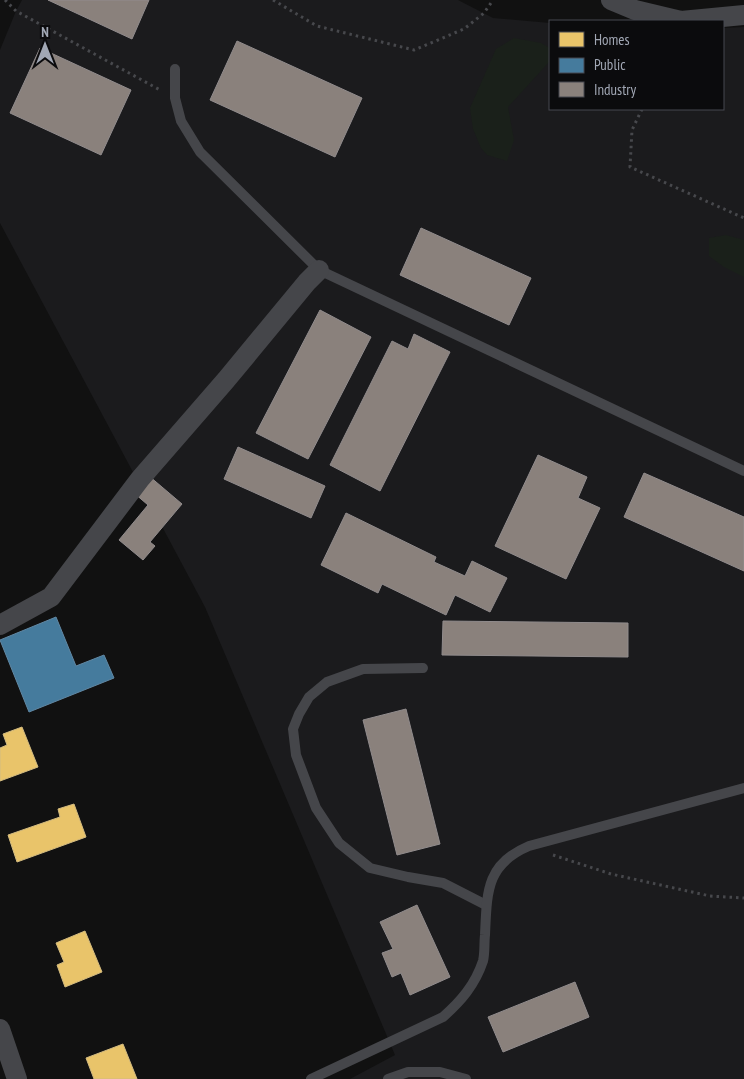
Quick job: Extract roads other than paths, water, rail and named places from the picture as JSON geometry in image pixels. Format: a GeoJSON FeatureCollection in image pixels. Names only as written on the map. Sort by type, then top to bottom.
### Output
{"type":"FeatureCollection","features":[{"type":"Feature","properties":{"kind":"street"},"geometry":{"type":"LineString","coordinates":[[611,0],[635,10],[677,20]]}},
{"type":"Feature","properties":{"kind":"street"},"geometry":{"type":"LineString","coordinates":[[692,20],[744,15]]}},
{"type":"Feature","properties":{"kind":"street"},"geometry":{"type":"LineString","coordinates":[[0,625],[51,597],[140,479],[319,270]]}},
{"type":"Feature","properties":{"kind":"street"},"geometry":{"type":"LineString","coordinates":[[0,1029],[17,1079]]}},
{"type":"Feature","properties":{"kind":"lane"},"geometry":{"type":"LineString","coordinates":[[175,69],[176,98],[181,120],[200,152],[319,270],[744,471]]}},
{"type":"Feature","properties":{"kind":"lane"},"geometry":{"type":"LineString","coordinates":[[424,668],[363,669],[327,682],[309,697],[299,714],[293,729],[296,755],[316,808],[339,843],[370,868],[443,883],[486,905]]}},
{"type":"Feature","properties":{"kind":"lane"},"geometry":{"type":"LineString","coordinates":[[311,1079],[443,1017],[460,1002],[474,983],[483,960],[486,905],[491,882],[500,864],[513,853],[529,846],[744,788]]}},
{"type":"Feature","properties":{"kind":"lane"},"geometry":{"type":"LineString","coordinates":[[388,1079],[408,1072],[440,1072],[466,1079]]}}]}
